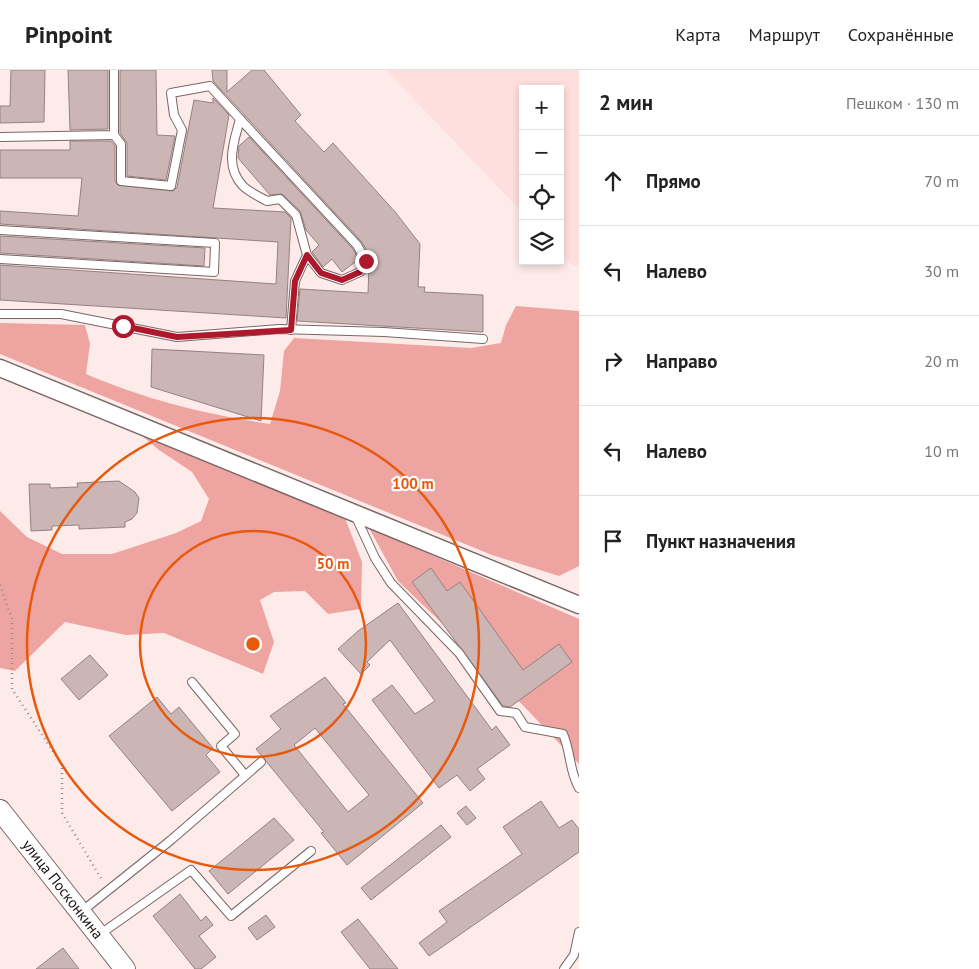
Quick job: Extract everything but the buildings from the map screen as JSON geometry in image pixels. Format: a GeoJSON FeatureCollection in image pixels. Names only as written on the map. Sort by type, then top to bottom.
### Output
{"type":"FeatureCollection","features":[{"type":"Feature","properties":{"kind":"street"},"geometry":{"type":"LineString","coordinates":[[0,368],[579,605]]}},
{"type":"Feature","properties":{"kind":"street","name":"улица Посконкина"},"geometry":{"type":"LineString","coordinates":[[0,810],[125,969]]}},
{"type":"Feature","properties":{"kind":"lane"},"geometry":{"type":"LineString","coordinates":[[114,70],[114,135],[121,144],[121,181],[171,186],[182,130],[174,115],[171,93],[210,86],[358,244],[366,261],[360,272],[342,280],[321,273],[307,255],[296,215],[280,199],[267,201],[244,186],[232,167],[231,157],[240,119]]}},
{"type":"Feature","properties":{"kind":"lane"},"geometry":{"type":"LineString","coordinates":[[0,137],[114,135]]}},
{"type":"Feature","properties":{"kind":"lane"},"geometry":{"type":"LineString","coordinates":[[0,230],[215,243],[214,272],[0,258]]}},
{"type":"Feature","properties":{"kind":"lane"},"geometry":{"type":"LineString","coordinates":[[291,330],[295,281],[307,255]]}},
{"type":"Feature","properties":{"kind":"lane"},"geometry":{"type":"LineString","coordinates":[[0,314],[61,314],[177,337],[291,330],[384,332],[482,339]]}},
{"type":"Feature","properties":{"kind":"lane"},"geometry":{"type":"LineString","coordinates":[[354,513],[375,558],[391,583],[459,653],[500,711],[516,713],[525,727],[563,734],[567,744],[572,775],[579,788]]}},
{"type":"Feature","properties":{"kind":"lane"},"geometry":{"type":"LineString","coordinates":[[192,682],[235,734],[221,746],[244,776]]}},
{"type":"Feature","properties":{"kind":"lane"},"geometry":{"type":"LineString","coordinates":[[81,912],[261,762]]}},
{"type":"Feature","properties":{"kind":"lane"},"geometry":{"type":"LineString","coordinates":[[99,935],[132,914],[191,870],[231,916],[311,851]]}},
{"type":"Feature","properties":{"kind":"lane"},"geometry":{"type":"LineString","coordinates":[[564,969],[574,954],[579,932]]}},
{"type":"Feature","properties":{"kind":"path"},"geometry":{"type":"LineString","coordinates":[[0,585],[12,619],[12,689],[62,765],[62,813],[96,873],[110,889]]}},
{"type":"Feature","properties":{"kind":"shaded area"},"geometry":{"type":"Polygon","coordinates":[[[386,70],[579,70],[579,267],[574,266],[564,256],[564,85],[519,85],[519,209],[386,70]]]}},
{"type":"Feature","properties":{"kind":"shaded area"},"geometry":{"type":"Polygon","coordinates":[[[516,306],[579,311],[579,566],[559,576],[492,555],[0,354],[0,323],[85,325],[90,344],[86,374],[176,405],[222,416],[270,424],[280,391],[284,351],[294,338],[471,348],[501,343],[506,325],[516,306]]]}},
{"type":"Feature","properties":{"kind":"shaded area"},"geometry":{"type":"Polygon","coordinates":[[[135,430],[345,518],[362,562],[361,609],[328,614],[305,591],[274,592],[260,600],[274,642],[263,674],[164,633],[126,635],[65,622],[15,671],[0,668],[0,511],[27,537],[62,554],[112,554],[176,533],[201,521],[209,499],[192,472],[159,450],[135,430]]]}},
{"type":"Feature","properties":{"kind":"shaded area"},"geometry":{"type":"Polygon","coordinates":[[[369,528],[579,619],[579,764],[473,653],[398,581],[369,528]]]}},
{"type":"Feature","properties":{"kind":"route"},"geometry":{"type":"LineString","coordinates":[[123,326],[177,337],[279,329],[291,330],[295,281],[307,255],[321,273],[342,280],[360,272],[366,261]]}}]}
